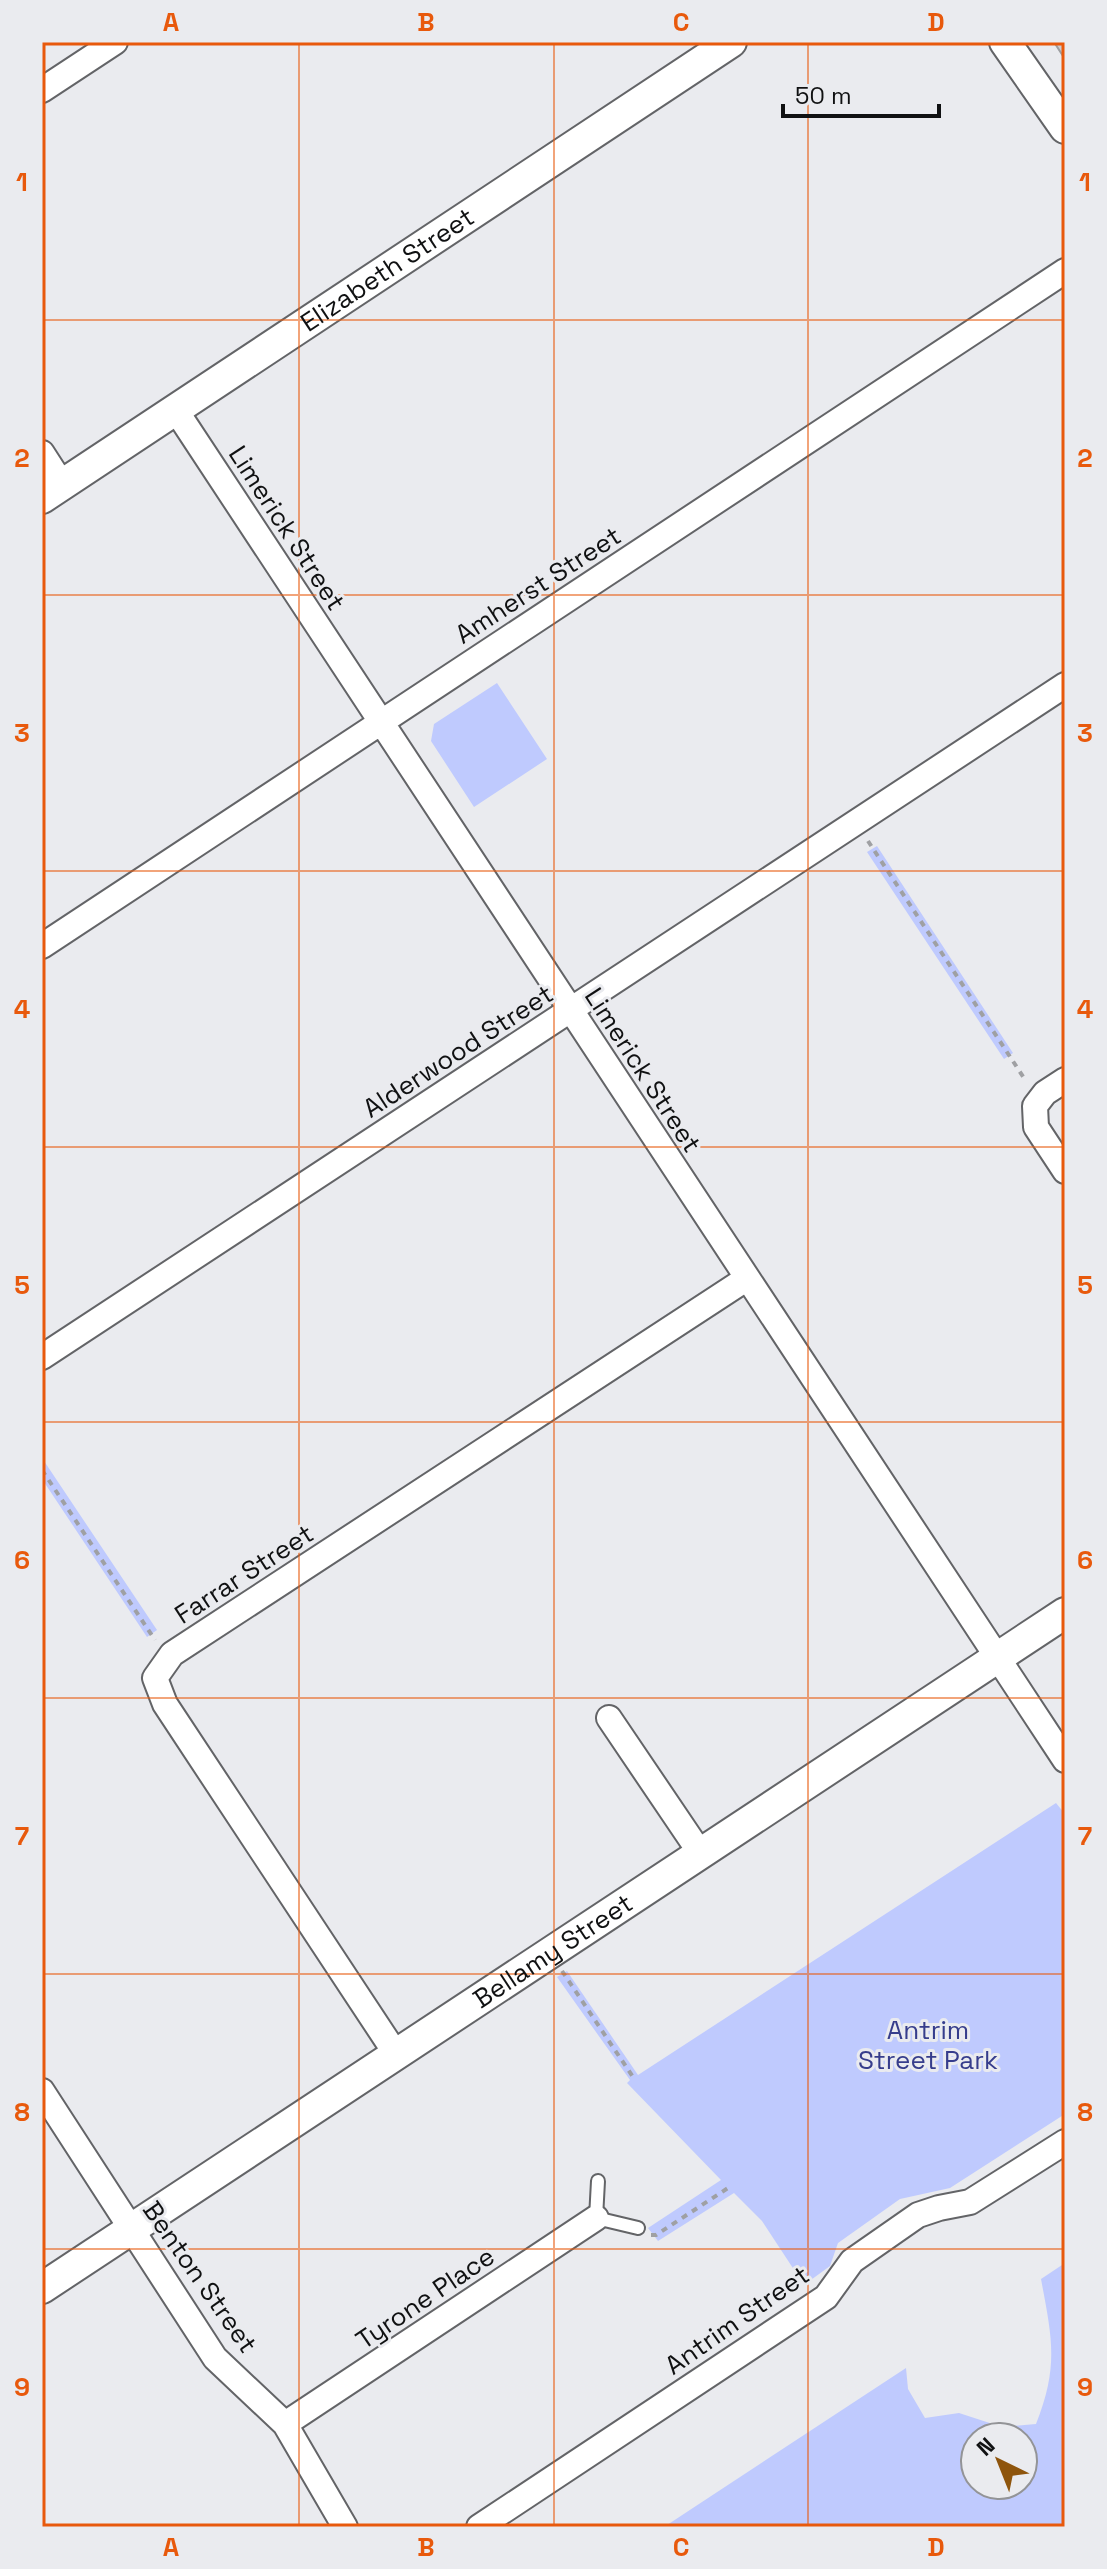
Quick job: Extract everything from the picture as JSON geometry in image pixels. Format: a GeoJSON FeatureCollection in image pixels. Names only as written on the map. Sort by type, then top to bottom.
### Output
{"type":"FeatureCollection","features":[{"type":"Feature","properties":{"kind":"street"},"geometry":{"type":"LineString","coordinates":[[42,90],[115,42]]}},
{"type":"Feature","properties":{"kind":"street","name":"Elizabeth Street"},"geometry":{"type":"LineString","coordinates":[[52,491],[731,42]]}},
{"type":"Feature","properties":{"kind":"street"},"geometry":{"type":"LineString","coordinates":[[1005,42],[1065,128]]}},
{"type":"Feature","properties":{"kind":"street","name":"Amherst Street"},"geometry":{"type":"LineString","coordinates":[[42,946],[1065,271]]}},
{"type":"Feature","properties":{"kind":"street","name":"Limerick Street"},"geometry":{"type":"LineString","coordinates":[[175,409],[1065,1760]]}},
{"type":"Feature","properties":{"kind":"street"},"geometry":{"type":"LineString","coordinates":[[42,453],[52,491]]}},
{"type":"Feature","properties":{"kind":"street","name":"Alderwood Street"},"geometry":{"type":"LineString","coordinates":[[42,1357],[1065,685]]}},
{"type":"Feature","properties":{"kind":"street"},"geometry":{"type":"LineString","coordinates":[[1055,1087],[1035,1106],[1036,1127],[1065,1171]]}},
{"type":"Feature","properties":{"kind":"street","name":"Farrar Street"},"geometry":{"type":"LineString","coordinates":[[396,2054],[165,1704],[155,1678],[172,1654],[746,1279]]}},
{"type":"Feature","properties":{"kind":"street","name":"Bellamy Street"},"geometry":{"type":"LineString","coordinates":[[42,2288],[1065,1613]]}},
{"type":"Feature","properties":{"kind":"street"},"geometry":{"type":"LineString","coordinates":[[609,1718],[701,1854]]}},
{"type":"Feature","properties":{"kind":"street","name":"Benton Street"},"geometry":{"type":"LineString","coordinates":[[42,2091],[215,2358],[285,2424],[345,2527]]}},
{"type":"Feature","properties":{"kind":"street","name":"Antrim Street"},"geometry":{"type":"LineString","coordinates":[[479,2527],[826,2297],[852,2261],[918,2215],[970,2202],[1065,2142]]}},
{"type":"Feature","properties":{"kind":"street","name":"Tyrone Place"},"geometry":{"type":"LineString","coordinates":[[285,2424],[596,2218]]}},
{"type":"Feature","properties":{"kind":"lane"},"geometry":{"type":"LineString","coordinates":[[598,2181],[596,2218],[638,2228]]}},
{"type":"Feature","properties":{"kind":"path"},"geometry":{"type":"LineString","coordinates":[[856,822],[1023,1078],[1055,1087]]}},
{"type":"Feature","properties":{"kind":"path"},"geometry":{"type":"LineString","coordinates":[[42,1470],[151,1636],[172,1654]]}},
{"type":"Feature","properties":{"kind":"path"},"geometry":{"type":"LineString","coordinates":[[549,1953],[635,2080]]}},
{"type":"Feature","properties":{"kind":"path"},"geometry":{"type":"LineString","coordinates":[[638,2228],[656,2235],[728,2188]]}},
{"type":"Feature","properties":{"kind":"green space"},"geometry":{"type":"Polygon","coordinates":[[[497,683],[547,759],[474,807],[431,741],[434,724],[497,683]]]}},
{"type":"Feature","properties":{"kind":"green space"},"geometry":{"type":"Polygon","coordinates":[[[877,846],[1013,1053],[1004,1059],[867,852],[877,846]]]}},
{"type":"Feature","properties":{"kind":"green space"},"geometry":{"type":"Polygon","coordinates":[[[42,1458],[157,1630],[147,1637],[42,1479],[42,1458]]]}},
{"type":"Feature","properties":{"kind":"green space","name":"Antrim Street Park"},"geometry":{"type":"Polygon","coordinates":[[[1056,1803],[1065,1814],[1065,2114],[950,2188],[900,2199],[838,2243],[830,2266],[804,2285],[762,2221],[734,2193],[658,2241],[648,2228],[721,2180],[627,2083],[630,2080],[557,1977],[567,1971],[638,2075],[1056,1803]]]}},
{"type":"Feature","properties":{"kind":"green space"},"geometry":{"type":"Polygon","coordinates":[[[1065,2263],[1065,2527],[664,2527],[906,2368],[908,2389],[925,2418],[959,2413],[984,2421],[959,2421],[959,2501],[1039,2501],[1037,2421],[1051,2368],[1048,2318],[1041,2279],[1065,2263]]]}},
{"type":"Feature","properties":{"kind":"building"},"geometry":{"type":"Polygon","coordinates":[[[1054,42],[1065,42],[1065,59],[1054,42]]]}}]}
